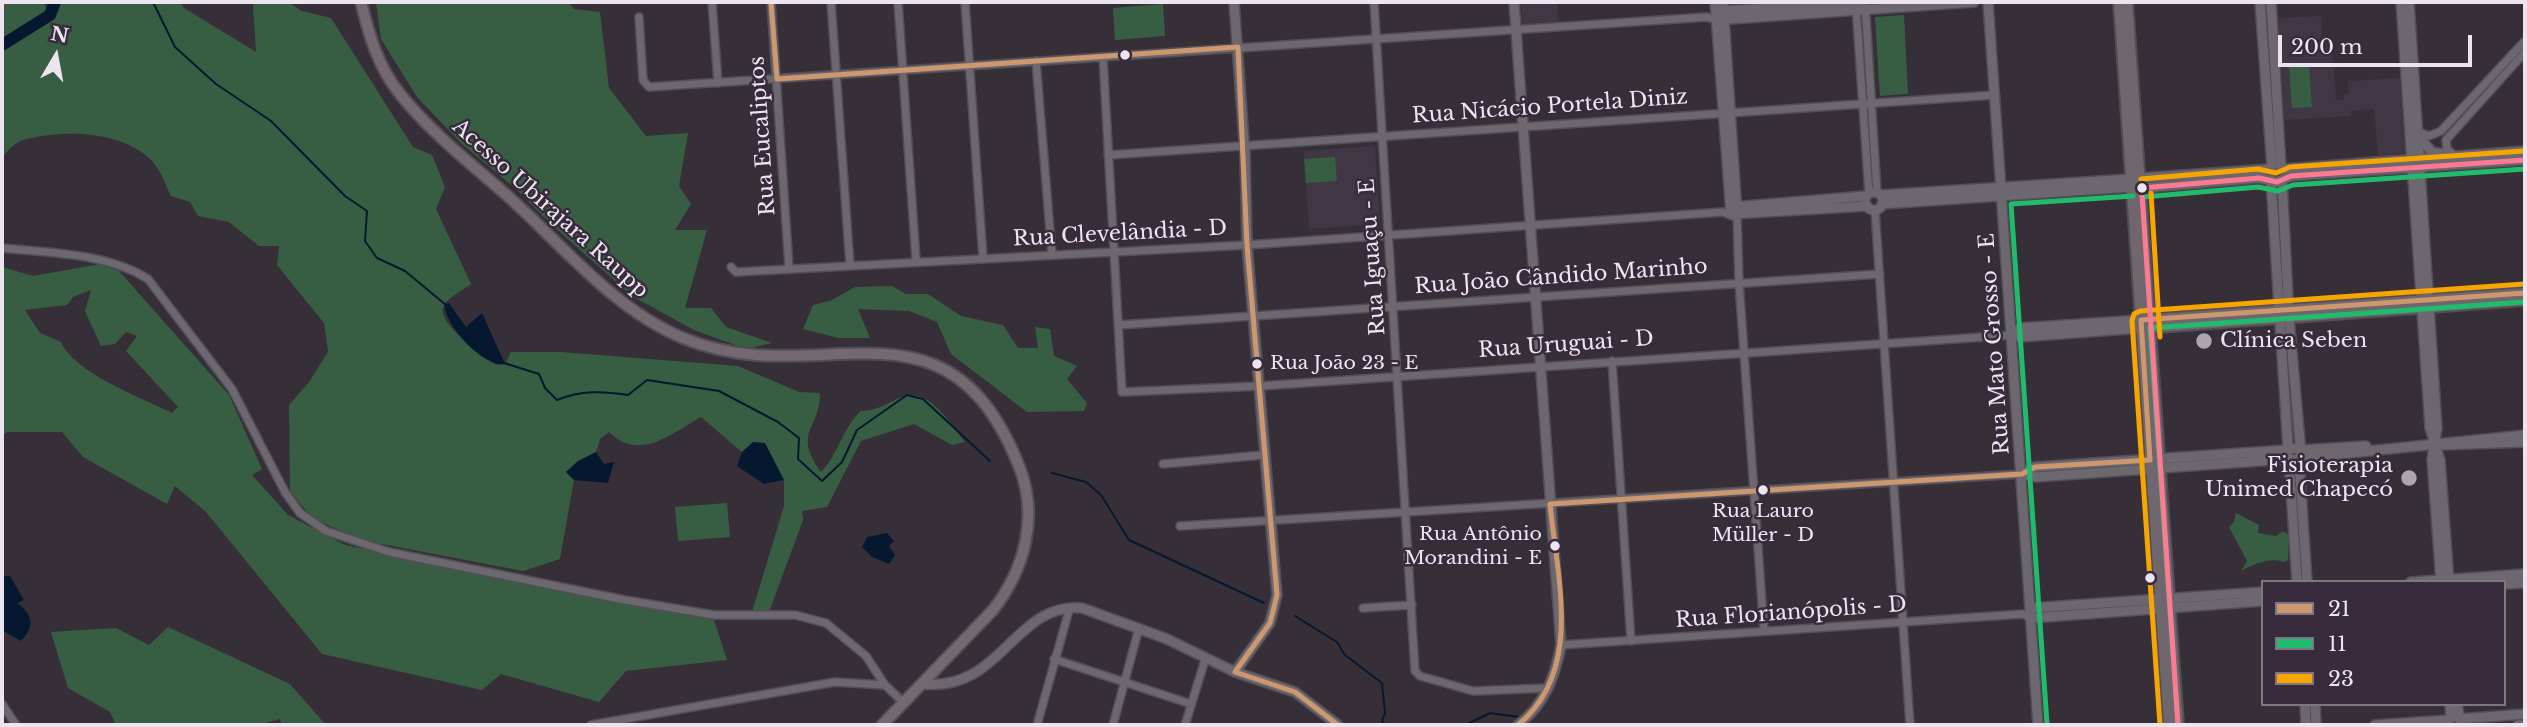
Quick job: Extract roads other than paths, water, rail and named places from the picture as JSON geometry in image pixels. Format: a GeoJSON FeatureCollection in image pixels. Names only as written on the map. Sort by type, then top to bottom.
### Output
{"type":"FeatureCollection","features":[{"type":"Feature","properties":{"kind":"highway","name":"Acesso Ubirajara Raupp"},"geometry":{"type":"LineString","coordinates":[[361,2],[380,64],[399,93],[435,132],[637,313],[682,338],[716,350],[748,356],[882,354],[919,358],[965,380],[984,402],[1010,443],[1023,475],[1029,518],[1024,554],[1005,594],[882,725]]}},
{"type":"Feature","properties":{"kind":"main road"},"geometry":{"type":"LineString","coordinates":[[2119,2],[2136,183]]}},
{"type":"Feature","properties":{"kind":"main road"},"geometry":{"type":"LineString","coordinates":[[2127,2],[2159,524],[2170,675],[2178,725]]}},
{"type":"Feature","properties":{"kind":"main road","name":"Rua Uruguai - D"},"geometry":{"type":"LineString","coordinates":[[2425,304],[2525,293]]}},
{"type":"Feature","properties":{"kind":"main road","name":"Rua Uruguai - D"},"geometry":{"type":"LineString","coordinates":[[2145,324],[2425,304],[2525,300]]}},
{"type":"Feature","properties":{"kind":"main road"},"geometry":{"type":"LineString","coordinates":[[2169,725],[2170,675]]}},
{"type":"Feature","properties":{"kind":"street"},"geometry":{"type":"LineString","coordinates":[[712,2],[718,83]]}},
{"type":"Feature","properties":{"kind":"street","name":"Rua Eucaliptos"},"geometry":{"type":"LineString","coordinates":[[771,2],[789,268]]}},
{"type":"Feature","properties":{"kind":"street"},"geometry":{"type":"LineString","coordinates":[[831,2],[850,265]]}},
{"type":"Feature","properties":{"kind":"street"},"geometry":{"type":"LineString","coordinates":[[898,2],[916,260]]}},
{"type":"Feature","properties":{"kind":"street"},"geometry":{"type":"LineString","coordinates":[[965,2],[984,258]]}},
{"type":"Feature","properties":{"kind":"street"},"geometry":{"type":"LineString","coordinates":[[1234,2],[1244,146],[1247,245],[1260,386],[1263,455],[1276,574],[1274,611],[1235,671]]}},
{"type":"Feature","properties":{"kind":"street","name":"Rua Iguaçu - E"},"geometry":{"type":"LineString","coordinates":[[1374,2],[1417,674],[1473,691],[1549,688]]}},
{"type":"Feature","properties":{"kind":"street"},"geometry":{"type":"LineString","coordinates":[[1514,2],[1561,645],[1556,672],[1549,688],[1529,717],[1518,725]]}},
{"type":"Feature","properties":{"kind":"street"},"geometry":{"type":"LineString","coordinates":[[1715,2],[1726,113],[1764,631]]}},
{"type":"Feature","properties":{"kind":"street"},"geometry":{"type":"LineString","coordinates":[[639,17],[643,80],[649,87],[1718,13],[1790,11],[1859,4],[1974,2]]}},
{"type":"Feature","properties":{"kind":"street","name":"Rua Mato Grosso - E"},"geometry":{"type":"LineString","coordinates":[[1988,2],[2013,335],[2028,613],[2038,725]]}},
{"type":"Feature","properties":{"kind":"street"},"geometry":{"type":"LineString","coordinates":[[2260,2],[2277,174]]}},
{"type":"Feature","properties":{"kind":"street"},"geometry":{"type":"LineString","coordinates":[[2271,2],[2284,314],[2298,522],[2306,580]]}},
{"type":"Feature","properties":{"kind":"street"},"geometry":{"type":"LineString","coordinates":[[2401,2],[2430,375],[2437,428],[2435,444],[2440,460],[2440,517],[2445,580]]}},
{"type":"Feature","properties":{"kind":"street"},"geometry":{"type":"LineString","coordinates":[[2409,2],[2417,131],[2415,163]]}},
{"type":"Feature","properties":{"kind":"street"},"geometry":{"type":"LineString","coordinates":[[1859,4],[1874,141],[1874,200]]}},
{"type":"Feature","properties":{"kind":"street"},"geometry":{"type":"LineString","coordinates":[[1859,4],[1862,104],[1880,274],[1910,725]]}},
{"type":"Feature","properties":{"kind":"street"},"geometry":{"type":"LineString","coordinates":[[2455,156],[2445,144],[2449,129],[2490,75],[2525,41]]}},
{"type":"Feature","properties":{"kind":"street"},"geometry":{"type":"LineString","coordinates":[[2417,131],[2432,136],[2449,129],[2525,52]]}},
{"type":"Feature","properties":{"kind":"street"},"geometry":{"type":"LineString","coordinates":[[1103,57],[1119,325]]}},
{"type":"Feature","properties":{"kind":"street"},"geometry":{"type":"LineString","coordinates":[[1036,61],[1052,255]]}},
{"type":"Feature","properties":{"kind":"street","name":"Rua Nicácio Portela Diniz"},"geometry":{"type":"LineString","coordinates":[[1108,155],[1995,95]]}},
{"type":"Feature","properties":{"kind":"street"},"geometry":{"type":"LineString","coordinates":[[2417,131],[2423,144],[2432,152],[2455,156]]}},
{"type":"Feature","properties":{"kind":"street"},"geometry":{"type":"LineString","coordinates":[[1865,141],[1874,141]]}},
{"type":"Feature","properties":{"kind":"street","name":"Rua Clevelândia - D"},"geometry":{"type":"LineString","coordinates":[[2415,163],[2455,156],[2525,151]]}},
{"type":"Feature","properties":{"kind":"street","name":"Rua Clevelândia - D"},"geometry":{"type":"LineString","coordinates":[[731,267],[736,272],[916,260],[1247,245],[2415,163],[2525,160]]}},
{"type":"Feature","properties":{"kind":"street"},"geometry":{"type":"LineString","coordinates":[[2,248],[108,261],[133,269],[148,279],[232,389],[285,492],[300,513],[326,531],[389,552],[637,603],[714,615],[795,615],[826,622],[866,656],[885,685],[904,703]]}},
{"type":"Feature","properties":{"kind":"street","name":"Rua João Cândido Marinho"},"geometry":{"type":"LineString","coordinates":[[1119,325],[1880,274]]}},
{"type":"Feature","properties":{"kind":"street","name":"Rua Uruguai - D"},"geometry":{"type":"LineString","coordinates":[[1119,325],[1122,392],[1260,386],[2145,324]]}},
{"type":"Feature","properties":{"kind":"street"},"geometry":{"type":"LineString","coordinates":[[1612,362],[1631,640]]}},
{"type":"Feature","properties":{"kind":"street"},"geometry":{"type":"LineString","coordinates":[[2479,442],[2525,435]]}},
{"type":"Feature","properties":{"kind":"street"},"geometry":{"type":"LineString","coordinates":[[1180,526],[2022,474],[2035,467],[2085,469],[2435,444],[2525,442]]}},
{"type":"Feature","properties":{"kind":"street"},"geometry":{"type":"LineString","coordinates":[[1163,464],[1263,455]]}},
{"type":"Feature","properties":{"kind":"street"},"geometry":{"type":"LineString","coordinates":[[2297,580],[2298,522]]}},
{"type":"Feature","properties":{"kind":"street"},"geometry":{"type":"LineString","coordinates":[[2456,580],[2525,574]]}},
{"type":"Feature","properties":{"kind":"street"},"geometry":{"type":"LineString","coordinates":[[2506,584],[2525,583]]}},
{"type":"Feature","properties":{"kind":"street","name":"Rua Florianópolis - D"},"geometry":{"type":"LineString","coordinates":[[2231,599],[2261,592]]}},
{"type":"Feature","properties":{"kind":"street","name":"Rua Florianópolis - D"},"geometry":{"type":"LineString","coordinates":[[1561,645],[2165,603],[2231,599],[2261,601]]}},
{"type":"Feature","properties":{"kind":"street"},"geometry":{"type":"LineString","coordinates":[[1363,608],[1412,605]]}},
{"type":"Feature","properties":{"kind":"street"},"geometry":{"type":"LineString","coordinates":[[1037,725],[1070,607]]}},
{"type":"Feature","properties":{"kind":"street"},"geometry":{"type":"LineString","coordinates":[[923,684],[941,685],[974,676],[1043,615],[1070,607],[1094,611],[1167,639],[1205,660],[1295,692],[1338,725]]}},
{"type":"Feature","properties":{"kind":"street"},"geometry":{"type":"LineString","coordinates":[[1113,725],[1139,628]]}},
{"type":"Feature","properties":{"kind":"street"},"geometry":{"type":"LineString","coordinates":[[1054,659],[1191,704]]}},
{"type":"Feature","properties":{"kind":"street"},"geometry":{"type":"LineString","coordinates":[[1185,725],[1205,660]]}},
{"type":"Feature","properties":{"kind":"street"},"geometry":{"type":"LineString","coordinates":[[591,725],[805,685],[835,682],[885,685]]}},
{"type":"Feature","properties":{"kind":"street"},"geometry":{"type":"LineString","coordinates":[[2,704],[16,725]]}},
{"type":"Feature","properties":{"kind":"street"},"geometry":{"type":"LineString","coordinates":[[2305,706],[2306,725]]}},
{"type":"Feature","properties":{"kind":"street"},"geometry":{"type":"LineString","coordinates":[[2315,706],[2316,725]]}},
{"type":"Feature","properties":{"kind":"street"},"geometry":{"type":"LineString","coordinates":[[2375,725],[2525,714]]}},
{"type":"Feature","properties":{"kind":"street"},"geometry":{"type":"LineString","coordinates":[[2518,725],[2525,725]]}},
{"type":"Feature","properties":{"kind":"water"},"geometry":{"type":"Polygon","coordinates":[[[449,303],[466,327],[482,313],[505,364],[486,359],[466,343],[446,312],[445,304],[449,303]]]}},
{"type":"Feature","properties":{"kind":"water"},"geometry":{"type":"Polygon","coordinates":[[[753,442],[765,443],[784,480],[764,484],[737,466],[742,452],[753,442]]]}},
{"type":"Feature","properties":{"kind":"water"},"geometry":{"type":"Polygon","coordinates":[[[596,452],[604,464],[614,462],[608,483],[574,480],[566,472],[578,461],[596,452]]]}},
{"type":"Feature","properties":{"kind":"water"},"geometry":{"type":"Polygon","coordinates":[[[887,533],[894,541],[889,546],[895,555],[889,564],[872,557],[862,547],[867,537],[887,533]]]}},
{"type":"Feature","properties":{"kind":"water"},"geometry":{"type":"Polygon","coordinates":[[[2,576],[10,576],[24,600],[17,603],[29,616],[29,631],[21,641],[2,630],[2,576]]]}},
{"type":"Feature","properties":{"kind":"waterway"},"geometry":{"type":"LineString","coordinates":[[2,45],[50,15],[55,2]]}},
{"type":"Feature","properties":{"kind":"waterway"},"geometry":{"type":"LineString","coordinates":[[153,2],[175,47],[216,84],[271,121],[345,196],[367,211],[365,241],[377,258],[405,271],[446,305]]}},
{"type":"Feature","properties":{"kind":"waterway"},"geometry":{"type":"LineString","coordinates":[[504,363],[539,374],[545,388],[557,400],[592,392],[628,395],[647,380],[719,391],[778,422],[799,438],[798,459],[822,481],[842,462],[857,430],[907,395],[923,399],[990,461]]}},
{"type":"Feature","properties":{"kind":"waterway"},"geometry":{"type":"LineString","coordinates":[[1052,473],[1086,482],[1101,495],[1129,540],[1264,603]]}},
{"type":"Feature","properties":{"kind":"waterway"},"geometry":{"type":"LineString","coordinates":[[1295,616],[1337,642],[1345,655],[1382,683],[1385,713],[1382,721],[1385,725]]}},
{"type":"Feature","properties":{"kind":"waterway"},"geometry":{"type":"LineString","coordinates":[[1465,725],[1490,713],[1519,717]]}},
{"type":"Feature","properties":{"kind":"place","name":"Clínica Seben"},"geometry":{"type":"Point","coordinates":[2204,341]}},
{"type":"Feature","properties":{"kind":"place","name":"Rua João 23 - E"},"geometry":{"type":"Point","coordinates":[1257,364]}},
{"type":"Feature","properties":{"kind":"place","name":"Fisioterapia Unimed Chapecó"},"geometry":{"type":"Point","coordinates":[2409,478]}},
{"type":"Feature","properties":{"kind":"place","name":"Rua Lauro Müller - D"},"geometry":{"type":"Point","coordinates":[1763,490]}},
{"type":"Feature","properties":{"kind":"place","name":"Rua Antônio Morandini - E"},"geometry":{"type":"Point","coordinates":[1555,546]}}]}
